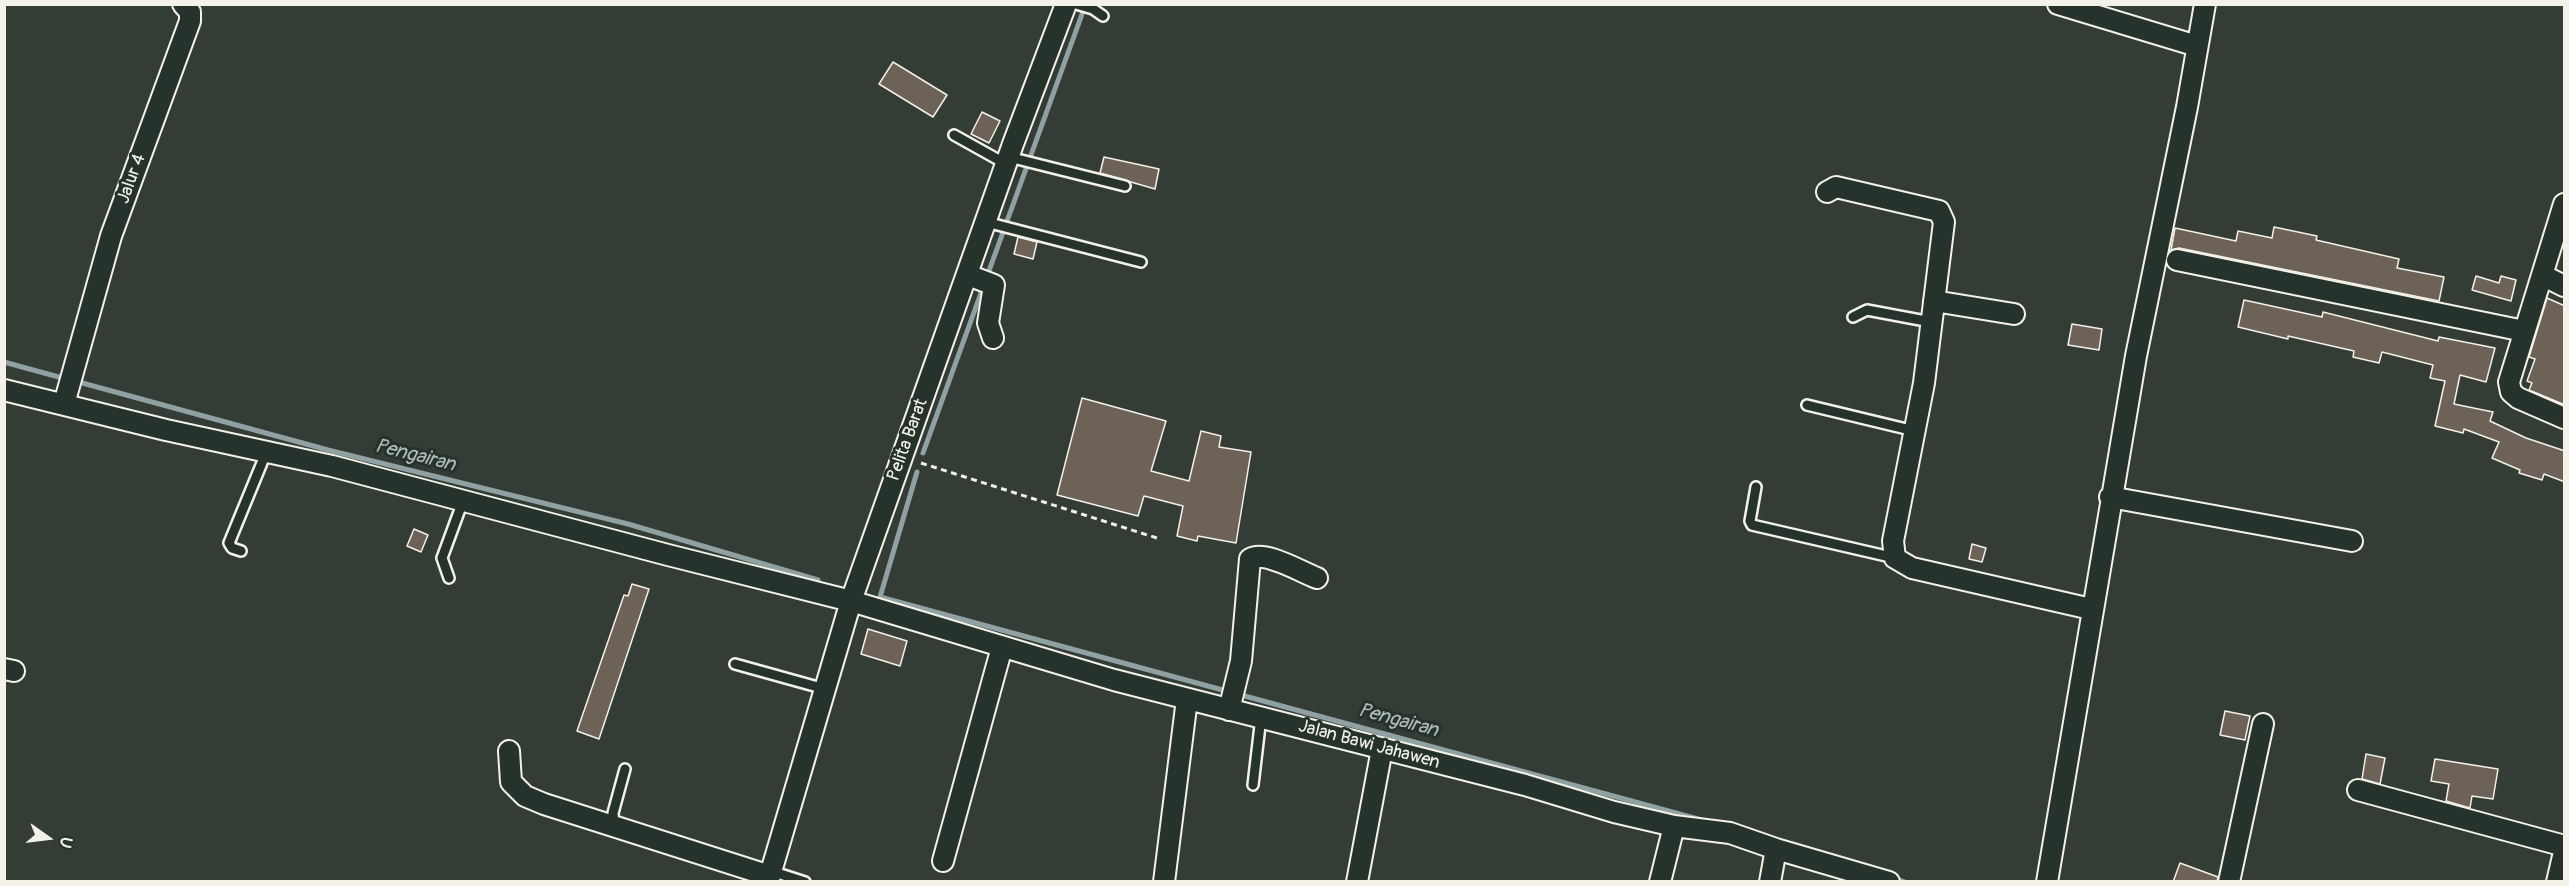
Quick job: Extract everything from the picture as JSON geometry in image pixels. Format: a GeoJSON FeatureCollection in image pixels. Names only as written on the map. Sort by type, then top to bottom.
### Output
{"type":"FeatureCollection","features":[{"type":"Feature","properties":{"kind":"street","name":"Pelita Barat"},"geometry":{"type":"LineString","coordinates":[[770,876],[851,601],[1066,4]]}},
{"type":"Feature","properties":{"kind":"street"},"geometry":{"type":"LineString","coordinates":[[2058,4],[2197,46]]}},
{"type":"Feature","properties":{"kind":"street"},"geometry":{"type":"LineString","coordinates":[[2047,882],[2110,497],[2205,4]]}},
{"type":"Feature","properties":{"kind":"street","name":"Jalur 4"},"geometry":{"type":"LineString","coordinates":[[65,400],[111,236],[190,21],[187,5]]}},
{"type":"Feature","properties":{"kind":"street"},"geometry":{"type":"LineString","coordinates":[[1827,192],[1836,187],[1939,212],[1944,222],[1915,431],[1893,541],[1894,558],[1912,568],[2091,609]]}},
{"type":"Feature","properties":{"kind":"street"},"geometry":{"type":"LineString","coordinates":[[2565,204],[2509,382],[2511,392],[2518,398],[2565,418]]}},
{"type":"Feature","properties":{"kind":"street"},"geometry":{"type":"LineString","coordinates":[[2177,260],[2524,331]]}},
{"type":"Feature","properties":{"kind":"street"},"geometry":{"type":"LineString","coordinates":[[968,275],[994,285],[988,323],[993,338]]}},
{"type":"Feature","properties":{"kind":"street"},"geometry":{"type":"LineString","coordinates":[[2542,275],[2565,286]]}},
{"type":"Feature","properties":{"kind":"street"},"geometry":{"type":"LineString","coordinates":[[1934,301],[2014,314]]}},
{"type":"Feature","properties":{"kind":"street","name":"Jalan Bawi Jahawen"},"geometry":{"type":"LineString","coordinates":[[4,390],[65,400],[266,453],[332,466],[851,601],[1186,699],[1525,785],[1614,812],[1674,826],[1730,833],[1840,871],[1889,882]]}},
{"type":"Feature","properties":{"kind":"street"},"geometry":{"type":"LineString","coordinates":[[2110,497],[2352,541]]}},
{"type":"Feature","properties":{"kind":"street"},"geometry":{"type":"LineString","coordinates":[[1229,710],[1241,661],[1250,559],[1257,555],[1266,556],[1317,578]]}},
{"type":"Feature","properties":{"kind":"street"},"geometry":{"type":"LineString","coordinates":[[943,861],[1002,647]]}},
{"type":"Feature","properties":{"kind":"street"},"geometry":{"type":"LineString","coordinates":[[1164,882],[1186,699]]}},
{"type":"Feature","properties":{"kind":"street"},"geometry":{"type":"LineString","coordinates":[[2229,882],[2263,724]]}},
{"type":"Feature","properties":{"kind":"street"},"geometry":{"type":"LineString","coordinates":[[1356,882],[1382,749]]}},
{"type":"Feature","properties":{"kind":"street"},"geometry":{"type":"LineString","coordinates":[[509,751],[511,782],[525,796],[770,876]]}},
{"type":"Feature","properties":{"kind":"street"},"geometry":{"type":"LineString","coordinates":[[2358,790],[2561,845],[2564,852],[2557,882]]}},
{"type":"Feature","properties":{"kind":"street"},"geometry":{"type":"LineString","coordinates":[[1660,882],[1674,826]]}},
{"type":"Feature","properties":{"kind":"street"},"geometry":{"type":"LineString","coordinates":[[1770,882],[1776,849]]}},
{"type":"Feature","properties":{"kind":"lane"},"geometry":{"type":"LineString","coordinates":[[1076,4],[1093,9],[1103,16]]}},
{"type":"Feature","properties":{"kind":"lane"},"geometry":{"type":"LineString","coordinates":[[954,135],[1008,161],[1125,186]]}},
{"type":"Feature","properties":{"kind":"lane"},"geometry":{"type":"LineString","coordinates":[[986,222],[1141,262]]}},
{"type":"Feature","properties":{"kind":"lane"},"geometry":{"type":"LineString","coordinates":[[1853,317],[1867,310],[1931,322]]}},
{"type":"Feature","properties":{"kind":"lane"},"geometry":{"type":"LineString","coordinates":[[1807,405],[1915,431]]}},
{"type":"Feature","properties":{"kind":"lane"},"geometry":{"type":"LineString","coordinates":[[241,551],[232,548],[229,543],[266,453]]}},
{"type":"Feature","properties":{"kind":"lane"},"geometry":{"type":"LineString","coordinates":[[1756,487],[1750,521],[1752,525],[1894,558]]}},
{"type":"Feature","properties":{"kind":"lane"},"geometry":{"type":"LineString","coordinates":[[449,578],[442,558],[463,501]]}},
{"type":"Feature","properties":{"kind":"lane"},"geometry":{"type":"LineString","coordinates":[[735,664],[825,688]]}},
{"type":"Feature","properties":{"kind":"lane"},"geometry":{"type":"LineString","coordinates":[[1253,784],[1261,717]]}},
{"type":"Feature","properties":{"kind":"lane"},"geometry":{"type":"LineString","coordinates":[[614,826],[614,813],[625,769]]}},
{"type":"Feature","properties":{"kind":"lane"},"geometry":{"type":"LineString","coordinates":[[770,876],[805,882]]}},
{"type":"Feature","properties":{"kind":"path"},"geometry":{"type":"LineString","coordinates":[[902,457],[1160,539]]}},
{"type":"Feature","properties":{"kind":"building"},"geometry":{"type":"Polygon","coordinates":[[[893,62],[947,95],[933,117],[879,84],[893,62]]]}},
{"type":"Feature","properties":{"kind":"building"},"geometry":{"type":"Polygon","coordinates":[[[982,112],[1000,121],[989,143],[971,134],[982,112]]]}},
{"type":"Feature","properties":{"kind":"building"},"geometry":{"type":"Polygon","coordinates":[[[1104,157],[1159,169],[1155,189],[1100,173],[1104,157]]]}},
{"type":"Feature","properties":{"kind":"building"},"geometry":{"type":"Polygon","coordinates":[[[2274,227],[2317,236],[2316,240],[2399,259],[2397,268],[2444,277],[2439,301],[2179,248],[2171,250],[2175,228],[2236,241],[2238,231],[2272,238],[2274,227]]]}},
{"type":"Feature","properties":{"kind":"building"},"geometry":{"type":"Polygon","coordinates":[[[1018,237],[1037,242],[1033,259],[1014,254],[1018,237]]]}},
{"type":"Feature","properties":{"kind":"building"},"geometry":{"type":"Polygon","coordinates":[[[2476,276],[2499,283],[2501,276],[2516,280],[2511,301],[2472,290],[2476,276]]]}},
{"type":"Feature","properties":{"kind":"building"},"geometry":{"type":"Polygon","coordinates":[[[2547,298],[2565,306],[2565,405],[2529,390],[2532,383],[2527,381],[2535,359],[2529,357],[2547,298]]]}},
{"type":"Feature","properties":{"kind":"building"},"geometry":{"type":"Polygon","coordinates":[[[2244,300],[2322,317],[2323,312],[2438,341],[2439,337],[2495,348],[2486,382],[2460,375],[2454,404],[2493,412],[2490,421],[2526,438],[2565,451],[2565,482],[2544,474],[2542,480],[2519,473],[2520,470],[2492,458],[2499,442],[2464,429],[2463,433],[2435,426],[2445,381],[2430,378],[2433,365],[2382,352],[2379,363],[2353,357],[2354,351],[2238,327],[2244,300]]]}},
{"type":"Feature","properties":{"kind":"building"},"geometry":{"type":"Polygon","coordinates":[[[2072,324],[2102,329],[2099,350],[2068,345],[2072,324]]]}},
{"type":"Feature","properties":{"kind":"building"},"geometry":{"type":"Polygon","coordinates":[[[1082,398],[1166,421],[1151,471],[1189,481],[1201,431],[1221,436],[1219,447],[1251,452],[1236,543],[1198,536],[1197,541],[1177,536],[1183,506],[1144,496],[1138,516],[1057,495],[1082,398]]]}},
{"type":"Feature","properties":{"kind":"building"},"geometry":{"type":"Polygon","coordinates":[[[414,529],[428,535],[421,552],[407,546],[414,529]]]}},
{"type":"Feature","properties":{"kind":"building"},"geometry":{"type":"Polygon","coordinates":[[[1972,544],[1986,548],[1982,562],[1969,559],[1972,544]]]}},
{"type":"Feature","properties":{"kind":"building"},"geometry":{"type":"Polygon","coordinates":[[[632,584],[649,589],[599,739],[577,731],[624,595],[628,596],[632,584]]]}},
{"type":"Feature","properties":{"kind":"building"},"geometry":{"type":"Polygon","coordinates":[[[868,629],[907,641],[900,666],[861,654],[868,629]]]}},
{"type":"Feature","properties":{"kind":"building"},"geometry":{"type":"Polygon","coordinates":[[[2225,711],[2250,716],[2245,740],[2220,735],[2225,711]]]}},
{"type":"Feature","properties":{"kind":"building"},"geometry":{"type":"Polygon","coordinates":[[[2366,754],[2385,758],[2380,784],[2362,779],[2366,754]]]}},
{"type":"Feature","properties":{"kind":"building"},"geometry":{"type":"Polygon","coordinates":[[[2435,759],[2498,769],[2493,799],[2472,796],[2470,808],[2446,801],[2449,784],[2431,781],[2435,759]]]}},
{"type":"Feature","properties":{"kind":"building"},"geometry":{"type":"Polygon","coordinates":[[[2180,863],[2218,877],[2217,882],[2173,882],[2180,863]]]}},
{"type":"Feature","properties":{"kind":"waterway"},"geometry":{"type":"LineString","coordinates":[[923,453],[1085,6]]}},
{"type":"Feature","properties":{"kind":"waterway","name":"Pengairan"},"geometry":{"type":"LineString","coordinates":[[4,362],[66,379]]}},
{"type":"Feature","properties":{"kind":"waterway","name":"Pengairan"},"geometry":{"type":"LineString","coordinates":[[75,381],[328,450],[628,524],[818,580]]}},
{"type":"Feature","properties":{"kind":"waterway","name":"Pengairan"},"geometry":{"type":"LineString","coordinates":[[917,472],[880,597],[1709,822]]}},
{"type":"Feature","properties":{"kind":"waterway","name":"Pengairan"},"geometry":{"type":"LineString","coordinates":[[1893,878],[1905,882]]}}]}
